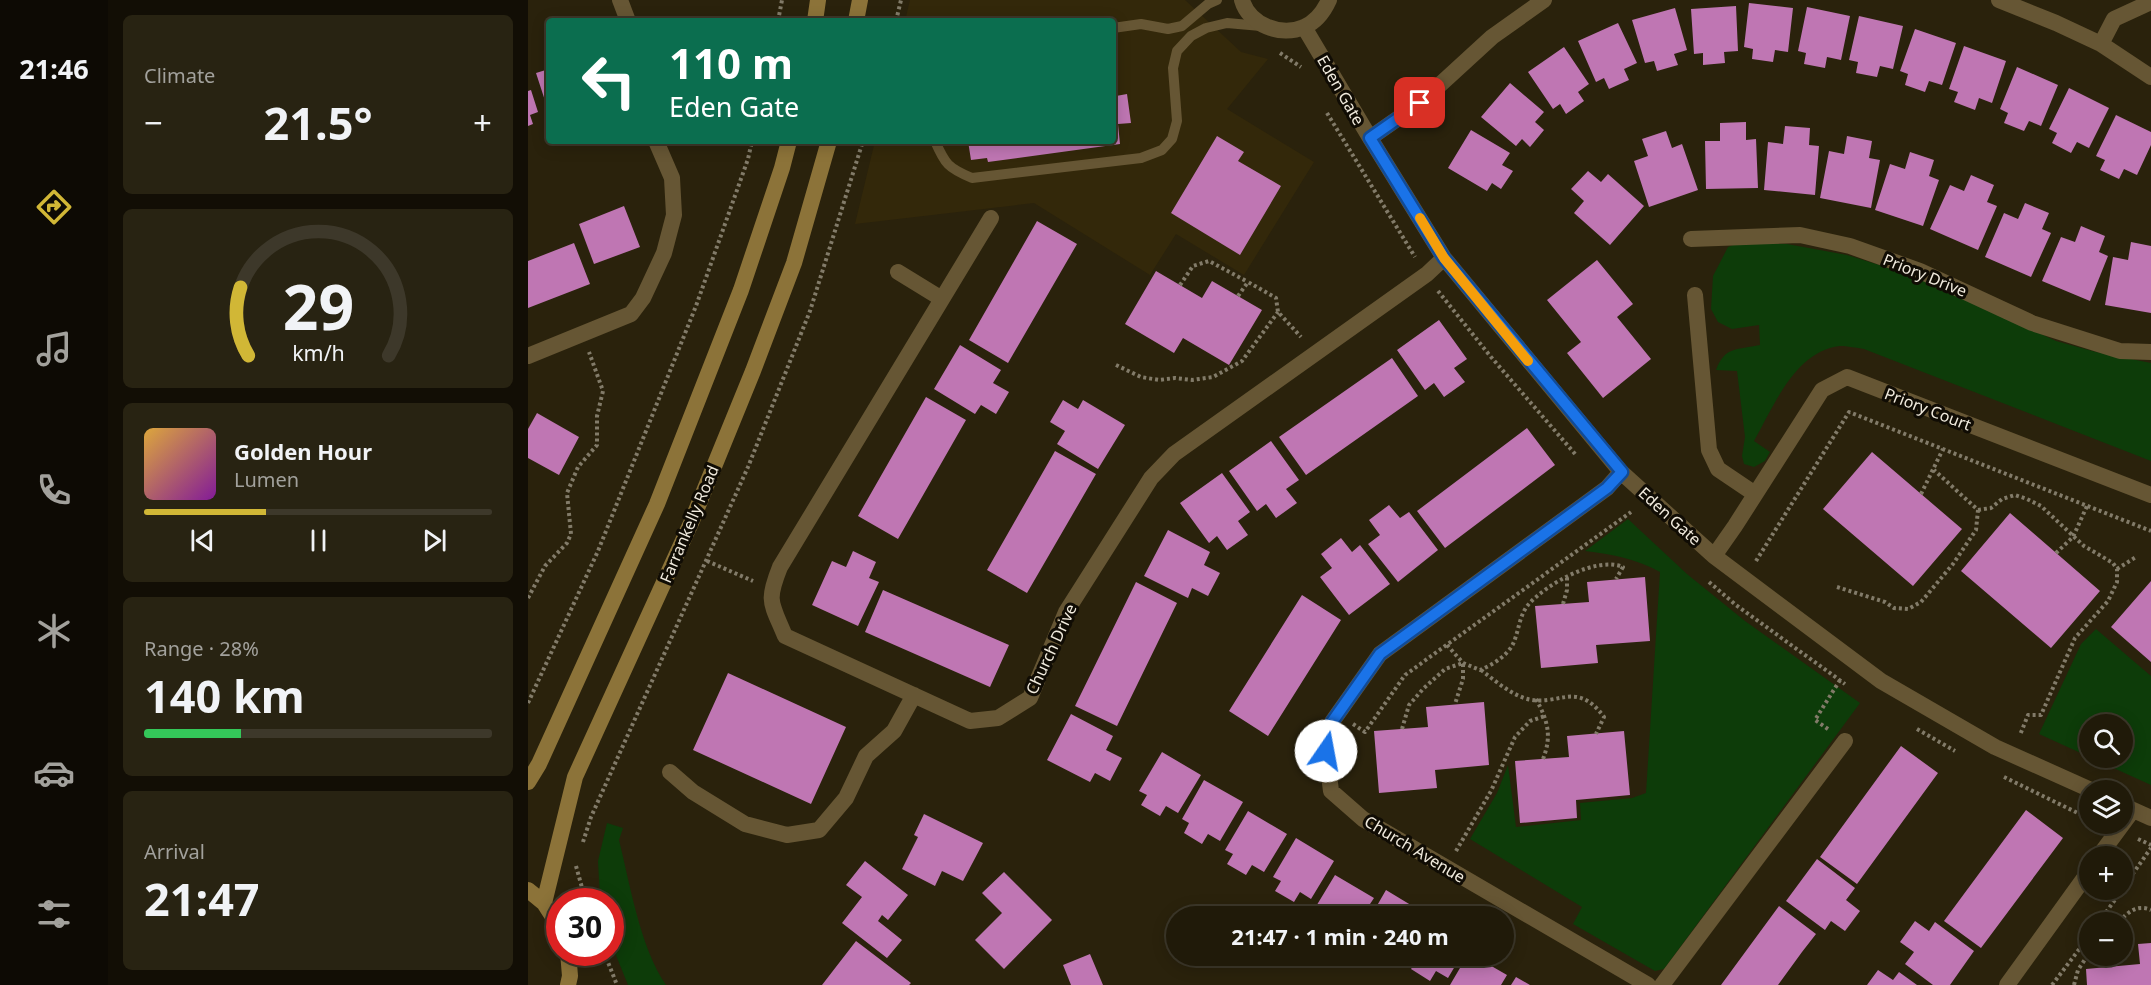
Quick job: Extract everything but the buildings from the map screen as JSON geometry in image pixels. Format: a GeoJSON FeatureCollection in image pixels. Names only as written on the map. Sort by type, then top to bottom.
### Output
{"type":"FeatureCollection","features":[{"type":"Feature","properties":{"kind":"main road"},"geometry":{"type":"LineString","coordinates":[[815,18],[818,0]]}},
{"type":"Feature","properties":{"kind":"main road"},"geometry":{"type":"LineString","coordinates":[[857,18],[860,0]]}},
{"type":"Feature","properties":{"kind":"main road"},"geometry":{"type":"LineString","coordinates":[[528,782],[539,764],[657,504],[741,290],[788,144]]}},
{"type":"Feature","properties":{"kind":"main road","name":"Farrankelly Road"},"geometry":{"type":"LineString","coordinates":[[544,903],[575,777],[691,523],[753,371],[794,263],[828,144]]}},
{"type":"Feature","properties":{"kind":"main road"},"geometry":{"type":"LineString","coordinates":[[528,890],[546,906]]}},
{"type":"Feature","properties":{"kind":"main road"},"geometry":{"type":"LineString","coordinates":[[569,966],[571,982]]}},
{"type":"Feature","properties":{"kind":"street"},"geometry":{"type":"LineString","coordinates":[[620,0],[627,18]]}},
{"type":"Feature","properties":{"kind":"street"},"geometry":{"type":"LineString","coordinates":[[1242,0],[1252,17],[1264,26],[1291,31],[1316,20],[1329,0]]}},
{"type":"Feature","properties":{"kind":"street"},"geometry":{"type":"LineString","coordinates":[[1370,138],[1420,103],[1492,37],[1544,0]]}},
{"type":"Feature","properties":{"kind":"street"},"geometry":{"type":"LineString","coordinates":[[1999,0],[2101,44],[2151,77]]}},
{"type":"Feature","properties":{"kind":"street"},"geometry":{"type":"LineString","coordinates":[[2101,44],[2114,19],[2151,2]]}},
{"type":"Feature","properties":{"kind":"street","name":"Eden Gate"},"geometry":{"type":"LineString","coordinates":[[1304,27],[1444,258],[1622,472],[1714,556],[1881,681],[1995,747],[2079,785]]}},
{"type":"Feature","properties":{"kind":"street"},"geometry":{"type":"LineString","coordinates":[[528,356],[631,314],[643,298],[664,253],[674,215],[672,178],[657,144]]}},
{"type":"Feature","properties":{"kind":"street"},"geometry":{"type":"LineString","coordinates":[[771,589],[780,567],[991,218]]}},
{"type":"Feature","properties":{"kind":"street","name":"Priory Drive"},"geometry":{"type":"LineString","coordinates":[[1691,239],[1800,234],[1850,246],[1920,271],[2032,323],[2120,351],[2151,352]]}},
{"type":"Feature","properties":{"kind":"street","name":"Church Drive"},"geometry":{"type":"LineString","coordinates":[[771,589],[770,601],[784,636],[970,722],[998,718],[1030,698],[1066,612],[1151,478],[1174,454],[1427,274],[1444,258]]}},
{"type":"Feature","properties":{"kind":"street"},"geometry":{"type":"LineString","coordinates":[[898,272],[942,299]]}},
{"type":"Feature","properties":{"kind":"street"},"geometry":{"type":"LineString","coordinates":[[1695,295],[1709,450],[1718,469],[1755,495]]}},
{"type":"Feature","properties":{"kind":"street","name":"Priory Court"},"geometry":{"type":"LineString","coordinates":[[1714,556],[1822,390],[1847,377],[2151,495]]}},
{"type":"Feature","properties":{"kind":"street","name":"Church Avenue"},"geometry":{"type":"LineString","coordinates":[[1622,472],[1607,488],[1380,654],[1332,722],[1326,751],[1331,791],[1363,819],[1648,985]]}},
{"type":"Feature","properties":{"kind":"street"},"geometry":{"type":"LineString","coordinates":[[670,772],[693,792],[745,824],[787,835],[819,830],[846,798],[866,756],[894,731],[914,695]]}},
{"type":"Feature","properties":{"kind":"street"},"geometry":{"type":"LineString","coordinates":[[1662,985],[1845,741]]}},
{"type":"Feature","properties":{"kind":"street"},"geometry":{"type":"LineString","coordinates":[[2133,809],[2151,818]]}},
{"type":"Feature","properties":{"kind":"street"},"geometry":{"type":"LineString","coordinates":[[2007,985],[2079,885]]}},
{"type":"Feature","properties":{"kind":"lane"},"geometry":{"type":"LineString","coordinates":[[1116,28],[1141,24],[1168,29],[1182,26],[1208,4],[1217,0]]}},
{"type":"Feature","properties":{"kind":"lane"},"geometry":{"type":"LineString","coordinates":[[935,144],[952,170],[972,177],[1141,158],[1162,150],[1172,139],[1177,121],[1173,68],[1177,51],[1191,36],[1206,28],[1227,23],[1264,26]]}},
{"type":"Feature","properties":{"kind":"path"},"geometry":{"type":"LineString","coordinates":[[779,18],[782,0]]}},
{"type":"Feature","properties":{"kind":"path"},"geometry":{"type":"LineString","coordinates":[[897,18],[902,0]]}},
{"type":"Feature","properties":{"kind":"path"},"geometry":{"type":"LineString","coordinates":[[528,703],[598,551],[696,306],[751,144]]}},
{"type":"Feature","properties":{"kind":"path"},"geometry":{"type":"LineString","coordinates":[[582,847],[591,817],[748,467],[810,311],[862,144]]}},
{"type":"Feature","properties":{"kind":"path"},"geometry":{"type":"LineString","coordinates":[[1180,285],[1193,266],[1209,261],[1276,298],[1278,312],[1316,353]]}},
{"type":"Feature","properties":{"kind":"path"},"geometry":{"type":"LineString","coordinates":[[1238,296],[1248,282]]}},
{"type":"Feature","properties":{"kind":"path"},"geometry":{"type":"LineString","coordinates":[[1116,365],[1141,377],[1159,380],[1175,378],[1192,380],[1213,377],[1242,361],[1278,312]]}},
{"type":"Feature","properties":{"kind":"path"},"geometry":{"type":"LineString","coordinates":[[528,598],[545,566],[567,543],[570,534],[567,493],[578,467],[597,444],[597,416],[603,391],[582,335]]}},
{"type":"Feature","properties":{"kind":"path"},"geometry":{"type":"LineString","coordinates":[[1745,579],[1849,412],[2151,531]]}},
{"type":"Feature","properties":{"kind":"path"},"geometry":{"type":"LineString","coordinates":[[1921,494],[1943,450]]}},
{"type":"Feature","properties":{"kind":"path"},"geometry":{"type":"LineString","coordinates":[[1934,470],[1978,510]]}},
{"type":"Feature","properties":{"kind":"path"},"geometry":{"type":"LineString","coordinates":[[1978,510],[1991,508],[2002,499],[2015,495],[2041,506],[2073,537],[2113,563],[2117,569],[2117,582],[2108,601],[2075,638],[2042,715],[2028,715],[2011,754]]}},
{"type":"Feature","properties":{"kind":"path"},"geometry":{"type":"LineString","coordinates":[[2056,553],[2073,537],[2087,506]]}},
{"type":"Feature","properties":{"kind":"path"},"geometry":{"type":"LineString","coordinates":[[1837,587],[1885,602],[1894,608],[1908,609],[1921,602],[1953,564],[1976,530],[1978,510]]}},
{"type":"Feature","properties":{"kind":"path"},"geometry":{"type":"LineString","coordinates":[[1338,714],[1365,732],[1405,675],[1631,512]]}},
{"type":"Feature","properties":{"kind":"path"},"geometry":{"type":"LineString","coordinates":[[2117,569],[2136,557]]}},
{"type":"Feature","properties":{"kind":"path"},"geometry":{"type":"LineString","coordinates":[[707,561],[771,589]]}},
{"type":"Feature","properties":{"kind":"path"},"geometry":{"type":"LineString","coordinates":[[1480,670],[1492,665],[1512,645],[1527,606],[1550,584],[1596,565],[1615,564],[1623,567],[1616,579]]}},
{"type":"Feature","properties":{"kind":"path"},"geometry":{"type":"LineString","coordinates":[[1563,604],[1567,590],[1567,578]]}},
{"type":"Feature","properties":{"kind":"path"},"geometry":{"type":"LineString","coordinates":[[1447,645],[1463,663],[1480,670],[1504,688],[1525,698],[1581,696],[1597,707],[1604,717],[1596,734]]}},
{"type":"Feature","properties":{"kind":"path"},"geometry":{"type":"LineString","coordinates":[[1455,704],[1463,679],[1463,663]]}},
{"type":"Feature","properties":{"kind":"path"},"geometry":{"type":"LineString","coordinates":[[1402,729],[1408,705],[1423,688],[1445,669],[1463,663]]}},
{"type":"Feature","properties":{"kind":"path"},"geometry":{"type":"LineString","coordinates":[[1840,681],[1815,720],[1845,741]]}},
{"type":"Feature","properties":{"kind":"path"},"geometry":{"type":"LineString","coordinates":[[1536,699],[1545,716],[1549,744],[1543,759]]}},
{"type":"Feature","properties":{"kind":"path"},"geometry":{"type":"LineString","coordinates":[[1447,867],[1491,791],[1515,737],[1530,721],[1545,716]]}},
{"type":"Feature","properties":{"kind":"path"},"geometry":{"type":"LineString","coordinates":[[2133,873],[2151,848]]}},
{"type":"Feature","properties":{"kind":"path"},"geometry":{"type":"LineString","coordinates":[[579,857],[576,867],[582,888]]}},
{"type":"Feature","properties":{"kind":"path"},"geometry":{"type":"LineString","coordinates":[[2129,912],[2135,908],[2151,910]]}},
{"type":"Feature","properties":{"kind":"path"},"geometry":{"type":"LineString","coordinates":[[2052,985],[2079,949]]}},
{"type":"Feature","properties":{"kind":"path"},"geometry":{"type":"LineString","coordinates":[[610,966],[617,985]]}},
{"type":"Feature","properties":{"kind":"path"},"geometry":{"type":"LineString","coordinates":[[2074,985],[2081,966]]}},
{"type":"Feature","properties":{"kind":"shaded area"},"geometry":{"type":"Polygon","coordinates":[[[910,0],[1185,0],[1241,52],[1268,59],[1227,109],[1314,162],[1244,275],[1176,234],[1150,275],[1034,203],[855,224],[874,144],[1116,144],[1116,18],[906,18],[910,0]]]}},
{"type":"Feature","properties":{"kind":"green space"},"geometry":{"type":"Polygon","coordinates":[[[1738,243],[1787,244],[1847,255],[1918,277],[2056,341],[2151,363],[2151,461],[1864,349],[1840,346],[1824,350],[1810,358],[1798,369],[1778,397],[1754,441],[1770,452],[1765,461],[1754,467],[1744,464],[1742,456],[1745,437],[1737,371],[1716,370],[1723,357],[1733,350],[1760,345],[1759,325],[1732,329],[1718,322],[1711,309],[1713,276],[1728,247],[1738,243]]]}},
{"type":"Feature","properties":{"kind":"green space"},"geometry":{"type":"Polygon","coordinates":[[[1628,519],[1687,574],[1745,621],[1860,703],[1664,969],[1655,971],[1573,924],[1582,907],[1470,839],[1497,793],[1508,765],[1516,827],[1581,820],[1580,803],[1632,798],[1646,793],[1660,572],[1624,558],[1585,551],[1628,519]]]}},
{"type":"Feature","properties":{"kind":"green space"},"geometry":{"type":"Polygon","coordinates":[[[2096,629],[2151,676],[2151,785],[2114,768],[2133,768],[2133,714],[2079,714],[2079,752],[2039,734],[2081,644],[2096,629]]]}},
{"type":"Feature","properties":{"kind":"green space"},"geometry":{"type":"Polygon","coordinates":[[[607,823],[623,828],[619,840],[637,915],[649,952],[666,985],[628,985],[620,966],[624,966],[624,888],[599,888],[598,861],[607,823]]]}},
{"type":"Feature","properties":{"kind":"slow traffic"},"geometry":{"type":"LineString","coordinates":[[1420,218],[1444,258],[1528,361]]}},
{"type":"Feature","properties":{"kind":"route"},"geometry":{"type":"LineString","coordinates":[[1326,751],[1332,722],[1380,654],[1607,488],[1622,472],[1444,258],[1370,138],[1420,103]]}}]}
